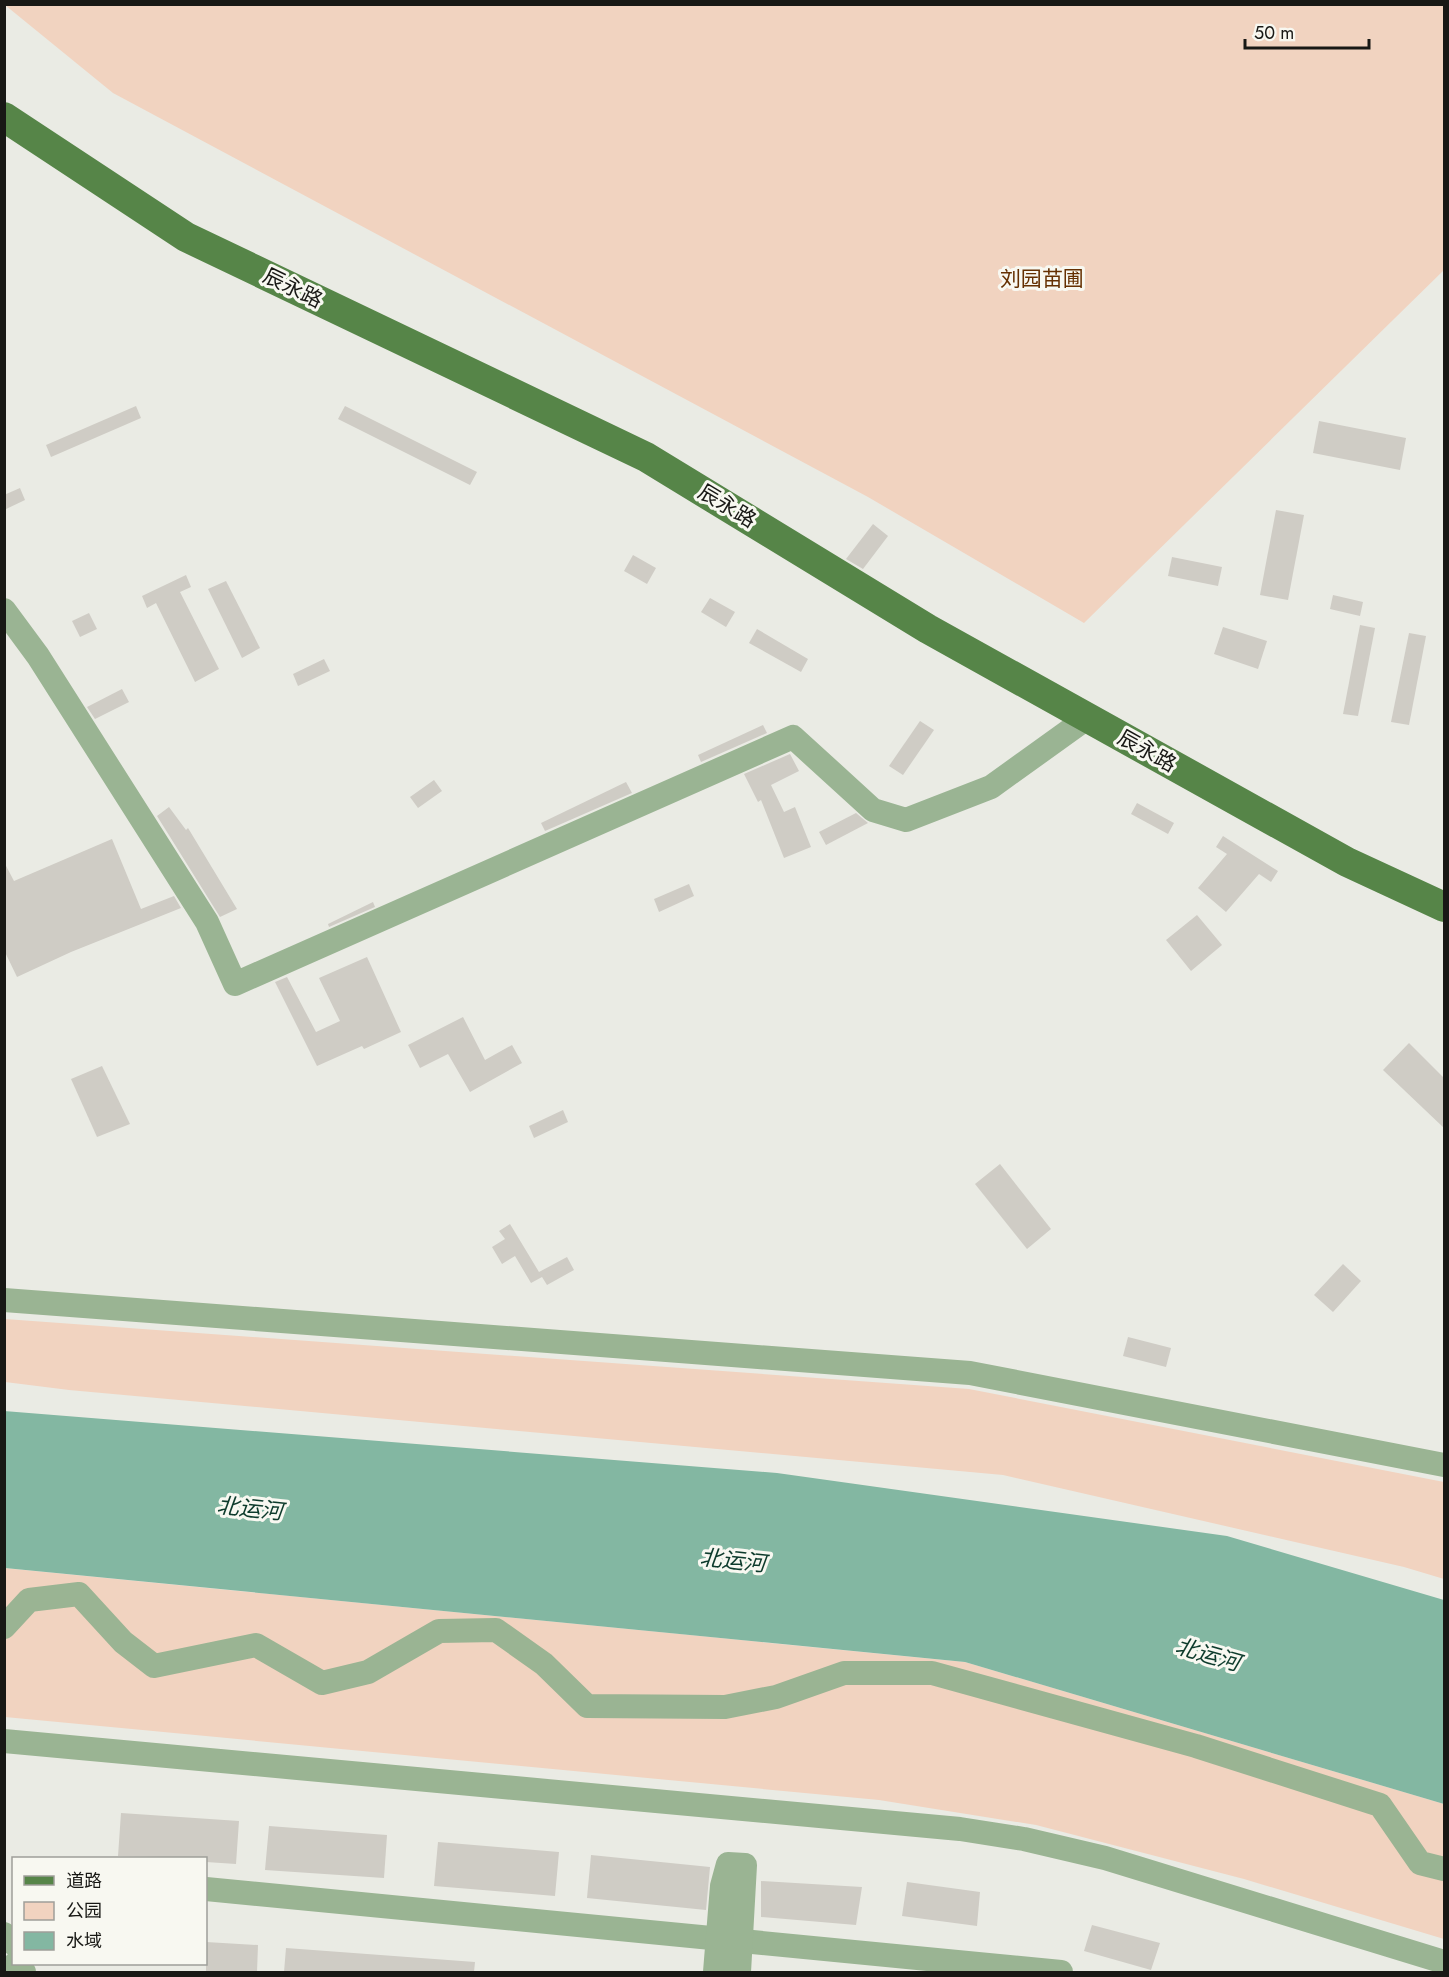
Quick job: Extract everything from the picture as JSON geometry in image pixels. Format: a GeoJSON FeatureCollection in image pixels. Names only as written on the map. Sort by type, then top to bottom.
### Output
{"type":"FeatureCollection","features":[{"type":"Feature","properties":{"kind":"main road","name":"辰永路"},"geometry":{"type":"LineString","coordinates":[[4,117],[186,237],[646,457],[928,629],[1347,862],[1444,907]]}},
{"type":"Feature","properties":{"kind":"street"},"geometry":{"type":"LineString","coordinates":[[4,610],[38,656],[207,922],[235,984],[793,737],[873,810],[906,820],[991,787],[1087,718]]}},
{"type":"Feature","properties":{"kind":"street"},"geometry":{"type":"LineString","coordinates":[[4,1300],[970,1373],[1444,1465]]}},
{"type":"Feature","properties":{"kind":"street"},"geometry":{"type":"LineString","coordinates":[[4,1627],[29,1600],[79,1594],[123,1642],[154,1666],[256,1645],[322,1683],[368,1672],[439,1631],[496,1630],[544,1664],[587,1706],[725,1707],[776,1697],[844,1673],[932,1673],[1196,1746],[1380,1805],[1420,1863],[1444,1869]]}},
{"type":"Feature","properties":{"kind":"street"},"geometry":{"type":"LineString","coordinates":[[4,1741],[960,1829],[1024,1839],[1105,1858],[1444,1962]]}},
{"type":"Feature","properties":{"kind":"street"},"geometry":{"type":"LineString","coordinates":[[716,1972],[722,1886],[728,1864],[745,1865],[740,1972]]}},
{"type":"Feature","properties":{"kind":"street"},"geometry":{"type":"LineString","coordinates":[[207,1889],[1062,1972]]}},
{"type":"Feature","properties":{"kind":"green space","name":"刘园苗圃"},"geometry":{"type":"Polygon","coordinates":[[[5,5],[1444,5],[1444,270],[1084,623],[868,497],[113,93],[5,5]]]}},
{"type":"Feature","properties":{"kind":"green space"},"geometry":{"type":"Polygon","coordinates":[[[5,1319],[969,1389],[1444,1482],[1444,1579],[1404,1567],[1003,1475],[69,1390],[5,1382],[5,1319]]]}},
{"type":"Feature","properties":{"kind":"green space"},"geometry":{"type":"Polygon","coordinates":[[[4,1568],[965,1662],[1444,1804],[1444,1939],[1244,1879],[1036,1825],[879,1800],[5,1717],[4,1568]]]}},
{"type":"Feature","properties":{"kind":"water","name":"北运河"},"geometry":{"type":"Polygon","coordinates":[[[4,1411],[777,1473],[1227,1536],[1444,1600],[1444,1804],[965,1662],[5,1568],[4,1411]]]}},
{"type":"Feature","properties":{"kind":"building"},"geometry":{"type":"Polygon","coordinates":[[[136,406],[141,418],[51,457],[46,445],[136,406]]]}},
{"type":"Feature","properties":{"kind":"building"},"geometry":{"type":"Polygon","coordinates":[[[345,406],[477,472],[470,485],[338,419],[345,406]]]}},
{"type":"Feature","properties":{"kind":"building"},"geometry":{"type":"Polygon","coordinates":[[[1319,421],[1406,438],[1400,470],[1313,453],[1319,421]]]}},
{"type":"Feature","properties":{"kind":"building"},"geometry":{"type":"Polygon","coordinates":[[[20,488],[25,500],[4,510],[4,495],[20,488]]]}},
{"type":"Feature","properties":{"kind":"building"},"geometry":{"type":"Polygon","coordinates":[[[1276,510],[1304,515],[1288,600],[1260,595],[1276,510]]]}},
{"type":"Feature","properties":{"kind":"building"},"geometry":{"type":"Polygon","coordinates":[[[873,524],[888,536],[863,569],[846,559],[873,524]]]}},
{"type":"Feature","properties":{"kind":"building"},"geometry":{"type":"Polygon","coordinates":[[[633,555],[656,568],[647,584],[624,571],[633,555]]]}},
{"type":"Feature","properties":{"kind":"building"},"geometry":{"type":"Polygon","coordinates":[[[1172,557],[1222,567],[1218,586],[1168,576],[1172,557]]]}},
{"type":"Feature","properties":{"kind":"building"},"geometry":{"type":"Polygon","coordinates":[[[186,575],[191,587],[180,592],[219,669],[195,682],[156,603],[147,608],[142,596],[186,575]]]}},
{"type":"Feature","properties":{"kind":"building"},"geometry":{"type":"Polygon","coordinates":[[[226,581],[260,648],[242,658],[208,589],[226,581]]]}},
{"type":"Feature","properties":{"kind":"building"},"geometry":{"type":"Polygon","coordinates":[[[1333,595],[1363,602],[1360,616],[1330,609],[1333,595]]]}},
{"type":"Feature","properties":{"kind":"building"},"geometry":{"type":"Polygon","coordinates":[[[710,598],[735,612],[726,627],[701,612],[710,598]]]}},
{"type":"Feature","properties":{"kind":"building"},"geometry":{"type":"Polygon","coordinates":[[[89,613],[97,629],[80,637],[72,621],[89,613]]]}},
{"type":"Feature","properties":{"kind":"building"},"geometry":{"type":"Polygon","coordinates":[[[1360,625],[1375,628],[1358,716],[1343,714],[1360,625]]]}},
{"type":"Feature","properties":{"kind":"building"},"geometry":{"type":"Polygon","coordinates":[[[1223,627],[1267,641],[1258,669],[1214,654],[1223,627]]]}},
{"type":"Feature","properties":{"kind":"building"},"geometry":{"type":"Polygon","coordinates":[[[757,629],[808,659],[801,672],[749,643],[757,629]]]}},
{"type":"Feature","properties":{"kind":"building"},"geometry":{"type":"Polygon","coordinates":[[[1409,633],[1426,636],[1409,725],[1391,722],[1409,633]]]}},
{"type":"Feature","properties":{"kind":"building"},"geometry":{"type":"Polygon","coordinates":[[[324,659],[330,671],[298,686],[293,674],[324,659]]]}},
{"type":"Feature","properties":{"kind":"building"},"geometry":{"type":"Polygon","coordinates":[[[122,689],[129,702],[95,719],[87,707],[122,689]]]}},
{"type":"Feature","properties":{"kind":"building"},"geometry":{"type":"Polygon","coordinates":[[[920,721],[934,730],[903,775],[889,766],[920,721]]]}},
{"type":"Feature","properties":{"kind":"building"},"geometry":{"type":"Polygon","coordinates":[[[763,725],[767,733],[701,762],[698,755],[763,725]]]}},
{"type":"Feature","properties":{"kind":"building"},"geometry":{"type":"Polygon","coordinates":[[[790,754],[799,771],[771,785],[784,812],[795,807],[811,847],[784,858],[761,800],[758,802],[744,774],[790,754]]]}},
{"type":"Feature","properties":{"kind":"building"},"geometry":{"type":"Polygon","coordinates":[[[434,780],[442,791],[418,808],[410,797],[434,780]]]}},
{"type":"Feature","properties":{"kind":"building"},"geometry":{"type":"Polygon","coordinates":[[[626,782],[632,793],[545,831],[541,823],[626,782]]]}},
{"type":"Feature","properties":{"kind":"building"},"geometry":{"type":"Polygon","coordinates":[[[1137,803],[1174,823],[1168,834],[1131,814],[1137,803]]]}},
{"type":"Feature","properties":{"kind":"building"},"geometry":{"type":"Polygon","coordinates":[[[169,807],[186,830],[188,828],[237,909],[220,917],[157,816],[169,807]]]}},
{"type":"Feature","properties":{"kind":"building"},"geometry":{"type":"Polygon","coordinates":[[[856,813],[868,823],[826,845],[819,832],[856,813]]]}},
{"type":"Feature","properties":{"kind":"building"},"geometry":{"type":"Polygon","coordinates":[[[1223,836],[1278,871],[1271,882],[1259,874],[1226,912],[1198,888],[1227,854],[1216,847],[1223,836]]]}},
{"type":"Feature","properties":{"kind":"building"},"geometry":{"type":"Polygon","coordinates":[[[112,839],[141,909],[174,896],[181,908],[71,952],[17,977],[4,950],[4,862],[14,881],[112,839]]]}},
{"type":"Feature","properties":{"kind":"building"},"geometry":{"type":"Polygon","coordinates":[[[689,884],[694,896],[659,912],[654,899],[689,884]]]}},
{"type":"Feature","properties":{"kind":"building"},"geometry":{"type":"Polygon","coordinates":[[[373,902],[375,907],[329,927],[328,924],[373,902]]]}},
{"type":"Feature","properties":{"kind":"building"},"geometry":{"type":"Polygon","coordinates":[[[1197,915],[1222,945],[1191,971],[1166,940],[1197,915]]]}},
{"type":"Feature","properties":{"kind":"building"},"geometry":{"type":"Polygon","coordinates":[[[367,957],[401,1032],[364,1049],[362,1046],[317,1066],[275,982],[287,977],[316,1032],[340,1021],[319,978],[367,957]]]}},
{"type":"Feature","properties":{"kind":"building"},"geometry":{"type":"Polygon","coordinates":[[[463,1017],[485,1060],[512,1045],[522,1063],[470,1092],[448,1054],[420,1068],[408,1045],[463,1017]]]}},
{"type":"Feature","properties":{"kind":"building"},"geometry":{"type":"Polygon","coordinates":[[[1409,1043],[1444,1078],[1444,1128],[1383,1070],[1409,1043]]]}},
{"type":"Feature","properties":{"kind":"building"},"geometry":{"type":"Polygon","coordinates":[[[102,1066],[130,1124],[97,1137],[71,1079],[102,1066]]]}},
{"type":"Feature","properties":{"kind":"building"},"geometry":{"type":"Polygon","coordinates":[[[563,1110],[568,1122],[534,1138],[529,1126],[563,1110]]]}},
{"type":"Feature","properties":{"kind":"building"},"geometry":{"type":"Polygon","coordinates":[[[1000,1164],[1051,1229],[1027,1249],[975,1184],[1000,1164]]]}},
{"type":"Feature","properties":{"kind":"building"},"geometry":{"type":"Polygon","coordinates":[[[510,1224],[539,1272],[567,1257],[574,1270],[547,1285],[542,1277],[531,1283],[515,1256],[502,1264],[492,1247],[505,1239],[499,1231],[510,1224]]]}},
{"type":"Feature","properties":{"kind":"building"},"geometry":{"type":"Polygon","coordinates":[[[1343,1264],[1361,1281],[1333,1312],[1314,1295],[1343,1264]]]}},
{"type":"Feature","properties":{"kind":"building"},"geometry":{"type":"Polygon","coordinates":[[[1128,1337],[1171,1348],[1166,1367],[1123,1356],[1128,1337]]]}},
{"type":"Feature","properties":{"kind":"building"},"geometry":{"type":"Polygon","coordinates":[[[121,1813],[239,1821],[236,1864],[207,1862],[207,1857],[118,1856],[121,1813]]]}},
{"type":"Feature","properties":{"kind":"building"},"geometry":{"type":"Polygon","coordinates":[[[269,1826],[387,1835],[384,1878],[265,1870],[269,1826]]]}},
{"type":"Feature","properties":{"kind":"building"},"geometry":{"type":"Polygon","coordinates":[[[438,1842],[559,1852],[555,1896],[434,1886],[438,1842]]]}},
{"type":"Feature","properties":{"kind":"building"},"geometry":{"type":"Polygon","coordinates":[[[591,1855],[710,1867],[706,1910],[587,1898],[591,1855]]]}},
{"type":"Feature","properties":{"kind":"building"},"geometry":{"type":"Polygon","coordinates":[[[761,1881],[862,1887],[856,1925],[761,1917],[761,1881]]]}},
{"type":"Feature","properties":{"kind":"building"},"geometry":{"type":"Polygon","coordinates":[[[907,1882],[980,1892],[977,1926],[902,1916],[907,1882]]]}},
{"type":"Feature","properties":{"kind":"building"},"geometry":{"type":"Polygon","coordinates":[[[1092,1925],[1160,1943],[1151,1970],[1084,1951],[1092,1925]]]}},
{"type":"Feature","properties":{"kind":"building"},"geometry":{"type":"Polygon","coordinates":[[[207,1942],[258,1945],[257,1972],[206,1972],[207,1942]]]}},
{"type":"Feature","properties":{"kind":"building"},"geometry":{"type":"Polygon","coordinates":[[[286,1948],[475,1962],[474,1972],[284,1972],[286,1948]]]}}]}
